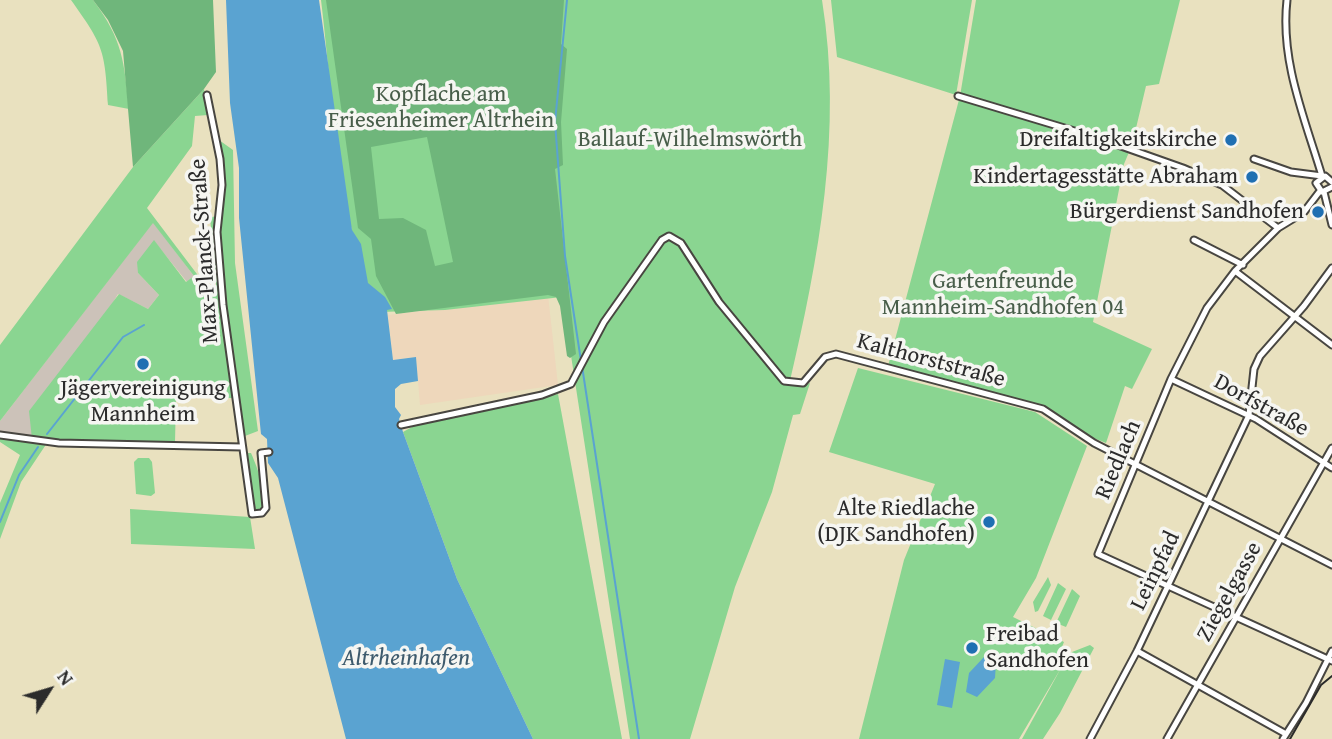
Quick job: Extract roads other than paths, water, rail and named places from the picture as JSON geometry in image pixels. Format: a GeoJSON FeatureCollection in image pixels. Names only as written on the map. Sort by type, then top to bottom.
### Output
{"type":"FeatureCollection","features":[{"type":"Feature","properties":{"kind":"street"},"geometry":{"type":"LineString","coordinates":[[1287,0],[1287,40],[1292,75],[1322,176]]}},
{"type":"Feature","properties":{"kind":"street","name":"Max-Planck-Straße"},"geometry":{"type":"LineString","coordinates":[[207,95],[220,159],[222,185],[217,232],[252,514],[262,513],[266,508],[261,453],[269,452]]}},
{"type":"Feature","properties":{"kind":"street"},"geometry":{"type":"LineString","coordinates":[[958,96],[1101,139],[1183,168],[1222,185],[1278,228]]}},
{"type":"Feature","properties":{"kind":"street"},"geometry":{"type":"LineString","coordinates":[[1254,159],[1291,172],[1322,176],[1332,182]]}},
{"type":"Feature","properties":{"kind":"street"},"geometry":{"type":"LineString","coordinates":[[1322,176],[1316,183],[1322,192],[1332,225]]}},
{"type":"Feature","properties":{"kind":"street","name":"Riedlach"},"geometry":{"type":"LineString","coordinates":[[1168,585],[1098,554],[1171,379],[1207,307],[1235,271],[1244,265],[1278,228],[1304,212],[1332,182]]}},
{"type":"Feature","properties":{"kind":"street","name":"Kalthorststraße"},"geometry":{"type":"LineString","coordinates":[[401,425],[551,392],[576,380],[604,322],[662,240],[669,236],[676,237],[719,302],[784,381],[803,383],[825,356],[836,354],[1043,409],[1080,435],[1332,565]]}},
{"type":"Feature","properties":{"kind":"street"},"geometry":{"type":"LineString","coordinates":[[1194,240],[1244,265]]}},
{"type":"Feature","properties":{"kind":"street","name":"Leinpfad"},"geometry":{"type":"LineString","coordinates":[[1090,739],[1137,651],[1249,415],[1254,369],[1260,356],[1332,268]]}},
{"type":"Feature","properties":{"kind":"street"},"geometry":{"type":"LineString","coordinates":[[1235,271],[1332,345]]}},
{"type":"Feature","properties":{"kind":"street","name":"Dorfstraße"},"geometry":{"type":"LineString","coordinates":[[1171,379],[1249,415],[1332,468]]}},
{"type":"Feature","properties":{"kind":"street"},"geometry":{"type":"LineString","coordinates":[[0,435],[59,443],[242,447]]}},
{"type":"Feature","properties":{"kind":"street","name":"Ziegelgasse"},"geometry":{"type":"LineString","coordinates":[[1167,739],[1332,448]]}},
{"type":"Feature","properties":{"kind":"street"},"geometry":{"type":"LineString","coordinates":[[1168,585],[1331,661]]}},
{"type":"Feature","properties":{"kind":"street"},"geometry":{"type":"LineString","coordinates":[[1137,651],[1285,736],[1331,661],[1332,651]]}},
{"type":"Feature","properties":{"kind":"water","name":"Altrheinhafen"},"geometry":{"type":"Polygon","coordinates":[[[226,0],[319,0],[352,230],[361,244],[368,283],[385,297],[392,309],[387,310],[393,360],[416,357],[418,381],[401,384],[395,389],[395,407],[401,415],[399,419],[403,432],[457,579],[533,739],[346,739],[278,478],[268,463],[267,439],[261,434],[239,218],[239,168],[230,103],[226,0]]]}},
{"type":"Feature","properties":{"kind":"water"},"geometry":{"type":"Polygon","coordinates":[[[984,657],[996,662],[995,678],[977,697],[966,692],[969,673],[984,657]]]}},
{"type":"Feature","properties":{"kind":"water"},"geometry":{"type":"Polygon","coordinates":[[[945,659],[960,662],[952,708],[937,705],[945,659]]]}},
{"type":"Feature","properties":{"kind":"waterway"},"geometry":{"type":"LineString","coordinates":[[567,0],[555,122],[565,256],[581,361]]}},
{"type":"Feature","properties":{"kind":"waterway"},"geometry":{"type":"LineString","coordinates":[[47,434],[123,337],[144,325]]}},
{"type":"Feature","properties":{"kind":"waterway"},"geometry":{"type":"LineString","coordinates":[[582,366],[639,739]]}},
{"type":"Feature","properties":{"kind":"waterway"},"geometry":{"type":"LineString","coordinates":[[0,522],[19,475],[38,447]]}},
{"type":"Feature","properties":{"kind":"tram line"},"geometry":{"type":"LineString","coordinates":[[1290,739],[1321,685],[1332,676]]}},
{"type":"Feature","properties":{"kind":"place","name":"Dreifaltigkeitskirche"},"geometry":{"type":"Point","coordinates":[1231,140]}},
{"type":"Feature","properties":{"kind":"place","name":"Kindertagesstätte Abraham"},"geometry":{"type":"Point","coordinates":[1252,177]}},
{"type":"Feature","properties":{"kind":"place","name":"Bürgerdienst Sandhofen"},"geometry":{"type":"Point","coordinates":[1318,212]}},
{"type":"Feature","properties":{"kind":"place","name":"Jägervereinigung Mannheim"},"geometry":{"type":"Point","coordinates":[143,364]}},
{"type":"Feature","properties":{"kind":"place","name":"Alte Riedlache (DJK Sandhofen)"},"geometry":{"type":"Point","coordinates":[989,522]}},
{"type":"Feature","properties":{"kind":"place","name":"Freibad Sandhofen"},"geometry":{"type":"Point","coordinates":[972,648]}},
{"type":"Feature","properties":{"kind":"park label","name":"Kopflache am Friesenheimer Altrhein"},"geometry":{"type":"Point","coordinates":[441,108]}},
{"type":"Feature","properties":{"kind":"park label","name":"Ballauf-Wilhelmswörth"},"geometry":{"type":"Point","coordinates":[690,140]}},
{"type":"Feature","properties":{"kind":"park label","name":"Gartenfreunde Mannheim-Sandhofen 04"},"geometry":{"type":"Point","coordinates":[1003,295]}}]}
